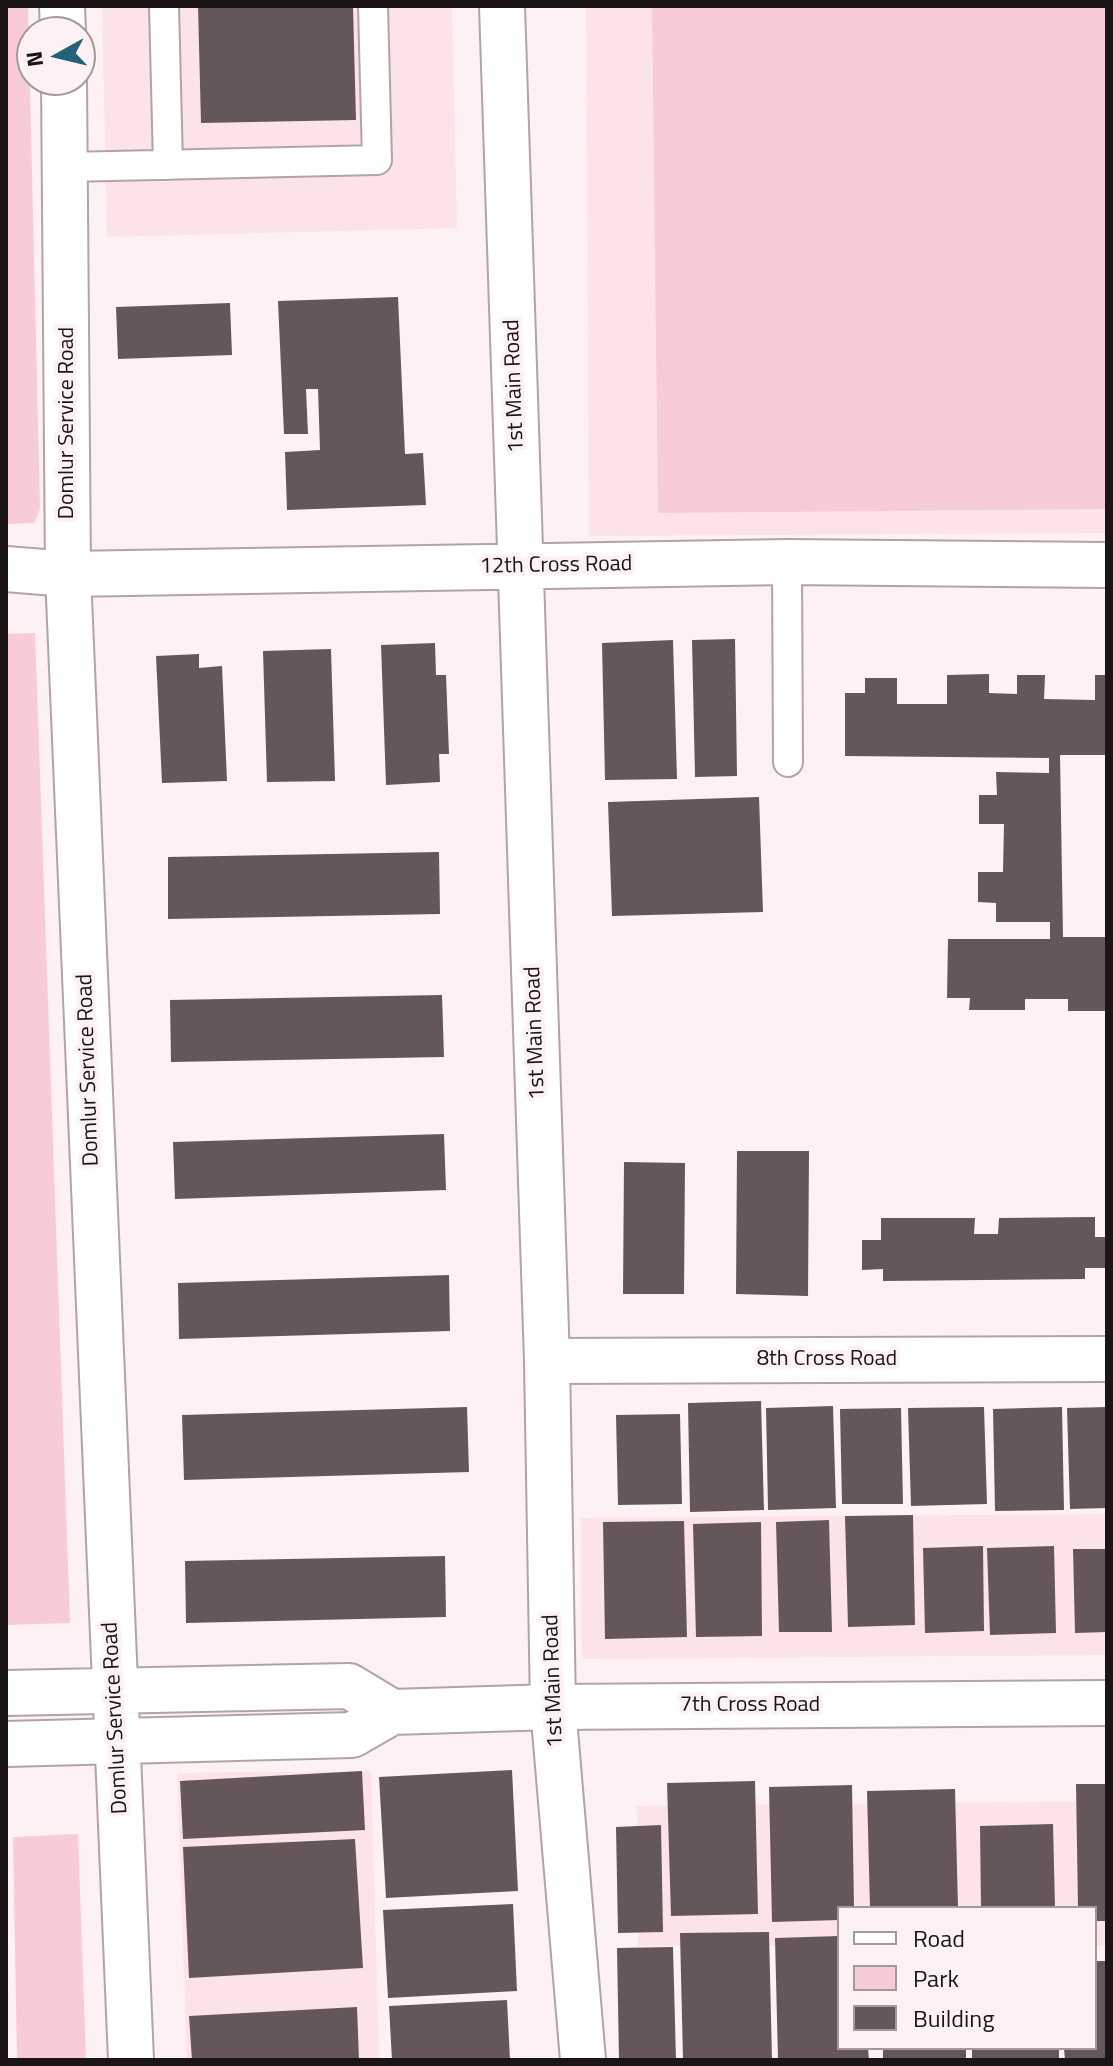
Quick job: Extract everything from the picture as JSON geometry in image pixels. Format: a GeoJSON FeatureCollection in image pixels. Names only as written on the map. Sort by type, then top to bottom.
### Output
{"type":"FeatureCollection","features":[{"type":"Feature","properties":{"kind":"street","name":"1st Main Road"},"geometry":{"type":"LineString","coordinates":[[502,6],[547,1361],[553,1707],[583,2060]]}},
{"type":"Feature","properties":{"kind":"street","name":"Domlur Service Road"},"geometry":{"type":"LineString","coordinates":[[65,96],[68,574],[131,2060]]}},
{"type":"Feature","properties":{"kind":"street","name":"12th Cross Road"},"geometry":{"type":"LineString","coordinates":[[6,569],[68,574],[787,562],[1107,565]]}},
{"type":"Feature","properties":{"kind":"street","name":"8th Cross Road"},"geometry":{"type":"LineString","coordinates":[[547,1361],[1107,1359]]}},
{"type":"Feature","properties":{"kind":"street"},"geometry":{"type":"LineString","coordinates":[[6,1693],[349,1686],[392,1712]]}},
{"type":"Feature","properties":{"kind":"street","name":"7th Cross Road"},"geometry":{"type":"LineString","coordinates":[[6,1744],[352,1735],[392,1712],[553,1707],[1107,1703]]}},
{"type":"Feature","properties":{"kind":"lane"},"geometry":{"type":"LineString","coordinates":[[164,6],[168,165]]}},
{"type":"Feature","properties":{"kind":"lane"},"geometry":{"type":"LineString","coordinates":[[67,167],[377,160],[373,6]]}},
{"type":"Feature","properties":{"kind":"lane"},"geometry":{"type":"LineString","coordinates":[[787,562],[788,762]]}},
{"type":"Feature","properties":{"kind":"shaded area"},"geometry":{"type":"Polygon","coordinates":[[[102,6],[452,6],[457,228],[107,237],[102,6]]]}},
{"type":"Feature","properties":{"kind":"shaded area"},"geometry":{"type":"Polygon","coordinates":[[[586,6],[1107,6],[1107,533],[589,536],[586,6]]]}},
{"type":"Feature","properties":{"kind":"shaded area"},"geometry":{"type":"Polygon","coordinates":[[[1107,1514],[1107,1655],[582,1659],[581,1518],[1107,1514]]]}},
{"type":"Feature","properties":{"kind":"shaded area"},"geometry":{"type":"Polygon","coordinates":[[[371,1771],[379,2060],[187,2060],[177,1773],[371,1771]]]}},
{"type":"Feature","properties":{"kind":"shaded area"},"geometry":{"type":"Polygon","coordinates":[[[1107,1801],[1107,1946],[1097,1946],[1097,1906],[837,1906],[837,1946],[638,1946],[637,1806],[1107,1801]]]}},
{"type":"Feature","properties":{"kind":"green space"},"geometry":{"type":"Polygon","coordinates":[[[6,6],[28,6],[28,16],[16,16],[16,96],[30,96],[40,509],[34,523],[6,524],[6,6]]]}},
{"type":"Feature","properties":{"kind":"green space"},"geometry":{"type":"Polygon","coordinates":[[[652,6],[1107,6],[1107,509],[658,513],[652,6]]]}},
{"type":"Feature","properties":{"kind":"green space"},"geometry":{"type":"Polygon","coordinates":[[[35,633],[70,1623],[6,1625],[6,634],[35,633]]]}},
{"type":"Feature","properties":{"kind":"green space"},"geometry":{"type":"Polygon","coordinates":[[[78,1834],[86,2060],[17,2060],[13,1837],[78,1834]]]}},
{"type":"Feature","properties":{"kind":"building"},"geometry":{"type":"Polygon","coordinates":[[[198,6],[353,6],[356,120],[201,123],[198,6]]]}},
{"type":"Feature","properties":{"kind":"building"},"geometry":{"type":"Polygon","coordinates":[[[398,297],[405,454],[423,453],[426,505],[287,510],[285,452],[320,450],[318,389],[306,389],[308,434],[284,434],[278,301],[398,297]]]}},
{"type":"Feature","properties":{"kind":"building"},"geometry":{"type":"Polygon","coordinates":[[[230,303],[232,355],[118,359],[116,307],[230,303]]]}},
{"type":"Feature","properties":{"kind":"building"},"geometry":{"type":"Polygon","coordinates":[[[735,639],[737,776],[695,777],[692,640],[735,639]]]}},
{"type":"Feature","properties":{"kind":"building"},"geometry":{"type":"Polygon","coordinates":[[[673,640],[677,779],[605,780],[602,643],[673,640]]]}},
{"type":"Feature","properties":{"kind":"building"},"geometry":{"type":"Polygon","coordinates":[[[435,643],[436,675],[446,675],[449,754],[439,754],[440,782],[386,785],[381,645],[435,643]]]}},
{"type":"Feature","properties":{"kind":"building"},"geometry":{"type":"Polygon","coordinates":[[[331,649],[335,781],[267,782],[263,651],[331,649]]]}},
{"type":"Feature","properties":{"kind":"building"},"geometry":{"type":"Polygon","coordinates":[[[199,654],[199,668],[222,666],[227,781],[162,783],[156,656],[199,654]]]}},
{"type":"Feature","properties":{"kind":"building"},"geometry":{"type":"Polygon","coordinates":[[[989,674],[989,693],[1017,694],[1017,675],[1045,675],[1044,699],[1095,700],[1095,675],[1107,675],[1107,755],[1060,755],[1063,937],[1107,937],[1107,1011],[1068,1011],[1068,999],[1025,999],[1025,1010],[969,1010],[970,998],[947,998],[948,939],[1050,939],[1050,922],[996,922],[996,903],[978,902],[978,872],[1003,872],[1004,824],[979,824],[979,795],[997,795],[996,772],[1049,773],[1049,758],[845,756],[845,693],[865,693],[865,678],[897,678],[897,704],[947,704],[947,675],[989,674]]]}},
{"type":"Feature","properties":{"kind":"building"},"geometry":{"type":"Polygon","coordinates":[[[759,797],[763,912],[612,916],[608,802],[759,797]]]}},
{"type":"Feature","properties":{"kind":"building"},"geometry":{"type":"Polygon","coordinates":[[[439,852],[440,914],[168,919],[168,857],[439,852]]]}},
{"type":"Feature","properties":{"kind":"building"},"geometry":{"type":"Polygon","coordinates":[[[442,995],[444,1057],[171,1062],[170,1000],[442,995]]]}},
{"type":"Feature","properties":{"kind":"building"},"geometry":{"type":"Polygon","coordinates":[[[444,1134],[446,1190],[175,1199],[173,1142],[444,1134]]]}},
{"type":"Feature","properties":{"kind":"building"},"geometry":{"type":"Polygon","coordinates":[[[737,1151],[809,1151],[808,1296],[736,1294],[737,1151]]]}},
{"type":"Feature","properties":{"kind":"building"},"geometry":{"type":"Polygon","coordinates":[[[624,1162],[685,1163],[684,1294],[623,1294],[624,1162]]]}},
{"type":"Feature","properties":{"kind":"building"},"geometry":{"type":"Polygon","coordinates":[[[1095,1217],[1095,1237],[1107,1237],[1107,1268],[1085,1268],[1085,1279],[883,1281],[883,1269],[862,1270],[862,1240],[881,1240],[881,1218],[975,1218],[974,1234],[998,1234],[999,1218],[1095,1217]]]}},
{"type":"Feature","properties":{"kind":"building"},"geometry":{"type":"Polygon","coordinates":[[[449,1275],[450,1331],[179,1339],[178,1283],[449,1275]]]}},
{"type":"Feature","properties":{"kind":"building"},"geometry":{"type":"Polygon","coordinates":[[[761,1401],[764,1510],[690,1512],[688,1403],[761,1401]]]}},
{"type":"Feature","properties":{"kind":"building"},"geometry":{"type":"Polygon","coordinates":[[[833,1406],[836,1508],[768,1510],[766,1408],[833,1406]]]}},
{"type":"Feature","properties":{"kind":"building"},"geometry":{"type":"Polygon","coordinates":[[[467,1407],[469,1472],[184,1480],[182,1415],[467,1407]]]}},
{"type":"Feature","properties":{"kind":"building"},"geometry":{"type":"Polygon","coordinates":[[[984,1407],[987,1504],[911,1506],[908,1408],[984,1407]]]}},
{"type":"Feature","properties":{"kind":"building"},"geometry":{"type":"Polygon","coordinates":[[[1062,1407],[1064,1510],[995,1511],[993,1409],[1062,1407]]]}},
{"type":"Feature","properties":{"kind":"building"},"geometry":{"type":"Polygon","coordinates":[[[1107,1407],[1107,1508],[1070,1509],[1067,1408],[1107,1407]]]}},
{"type":"Feature","properties":{"kind":"building"},"geometry":{"type":"Polygon","coordinates":[[[901,1408],[903,1504],[842,1504],[840,1409],[901,1408]]]}},
{"type":"Feature","properties":{"kind":"building"},"geometry":{"type":"Polygon","coordinates":[[[680,1414],[682,1504],[618,1505],[616,1415],[680,1414]]]}},
{"type":"Feature","properties":{"kind":"building"},"geometry":{"type":"Polygon","coordinates":[[[913,1515],[915,1625],[848,1627],[845,1516],[913,1515]]]}},
{"type":"Feature","properties":{"kind":"building"},"geometry":{"type":"Polygon","coordinates":[[[829,1520],[832,1632],[779,1632],[776,1522],[829,1520]]]}},
{"type":"Feature","properties":{"kind":"building"},"geometry":{"type":"Polygon","coordinates":[[[684,1521],[687,1637],[605,1639],[603,1522],[684,1521]]]}},
{"type":"Feature","properties":{"kind":"building"},"geometry":{"type":"Polygon","coordinates":[[[761,1522],[762,1636],[696,1637],[693,1524],[761,1522]]]}},
{"type":"Feature","properties":{"kind":"building"},"geometry":{"type":"Polygon","coordinates":[[[983,1546],[984,1631],[925,1633],[923,1548],[983,1546]]]}},
{"type":"Feature","properties":{"kind":"building"},"geometry":{"type":"Polygon","coordinates":[[[1054,1546],[1056,1633],[990,1635],[987,1548],[1054,1546]]]}},
{"type":"Feature","properties":{"kind":"building"},"geometry":{"type":"Polygon","coordinates":[[[1073,1549],[1107,1549],[1107,1632],[1075,1633],[1073,1549]]]}},
{"type":"Feature","properties":{"kind":"building"},"geometry":{"type":"Polygon","coordinates":[[[445,1556],[446,1617],[186,1623],[185,1561],[445,1556]]]}},
{"type":"Feature","properties":{"kind":"building"},"geometry":{"type":"Polygon","coordinates":[[[512,1770],[518,1891],[386,1898],[379,1777],[512,1770]]]}},
{"type":"Feature","properties":{"kind":"building"},"geometry":{"type":"Polygon","coordinates":[[[362,1771],[365,1830],[183,1839],[180,1781],[362,1771]]]}},
{"type":"Feature","properties":{"kind":"building"},"geometry":{"type":"Polygon","coordinates":[[[755,1781],[758,1914],[671,1916],[667,1783],[755,1781]]]}},
{"type":"Feature","properties":{"kind":"building"},"geometry":{"type":"Polygon","coordinates":[[[1076,1784],[1107,1784],[1107,1921],[1097,1921],[1097,1906],[1078,1906],[1076,1784]]]}},
{"type":"Feature","properties":{"kind":"building"},"geometry":{"type":"Polygon","coordinates":[[[852,1785],[854,1906],[837,1906],[837,1920],[772,1922],[769,1787],[852,1785]]]}},
{"type":"Feature","properties":{"kind":"building"},"geometry":{"type":"Polygon","coordinates":[[[955,1789],[958,1906],[870,1906],[867,1791],[955,1789]]]}},
{"type":"Feature","properties":{"kind":"building"},"geometry":{"type":"Polygon","coordinates":[[[1053,1824],[1055,1906],[981,1906],[980,1826],[1053,1824]]]}},
{"type":"Feature","properties":{"kind":"building"},"geometry":{"type":"Polygon","coordinates":[[[661,1825],[663,1932],[618,1933],[616,1827],[661,1825]]]}},
{"type":"Feature","properties":{"kind":"building"},"geometry":{"type":"Polygon","coordinates":[[[355,1839],[363,1968],[189,1978],[183,1847],[355,1839]]]}},
{"type":"Feature","properties":{"kind":"building"},"geometry":{"type":"Polygon","coordinates":[[[513,1904],[517,1991],[388,1998],[383,1910],[513,1904]]]}},
{"type":"Feature","properties":{"kind":"building"},"geometry":{"type":"Polygon","coordinates":[[[769,1932],[772,2060],[683,2060],[680,1933],[769,1932]]]}},
{"type":"Feature","properties":{"kind":"building"},"geometry":{"type":"Polygon","coordinates":[[[837,1936],[837,2050],[868,2050],[869,2060],[778,2060],[775,1938],[837,1936]]]}},
{"type":"Feature","properties":{"kind":"building"},"geometry":{"type":"Polygon","coordinates":[[[673,1947],[676,2060],[619,2060],[617,1948],[673,1947]]]}},
{"type":"Feature","properties":{"kind":"building"},"geometry":{"type":"Polygon","coordinates":[[[1097,1961],[1107,1961],[1107,2060],[1065,2060],[1064,2050],[1097,2050],[1097,1961]]]}},
{"type":"Feature","properties":{"kind":"building"},"geometry":{"type":"Polygon","coordinates":[[[507,2000],[510,2060],[392,2060],[389,2006],[507,2000]]]}},
{"type":"Feature","properties":{"kind":"building"},"geometry":{"type":"Polygon","coordinates":[[[357,2007],[359,2060],[192,2060],[189,2016],[357,2007]]]}},
{"type":"Feature","properties":{"kind":"building"},"geometry":{"type":"Polygon","coordinates":[[[883,2050],[966,2050],[966,2060],[883,2060],[883,2050]]]}},
{"type":"Feature","properties":{"kind":"building"},"geometry":{"type":"Polygon","coordinates":[[[972,2050],[1059,2050],[1059,2060],[972,2060],[972,2050]]]}}]}
